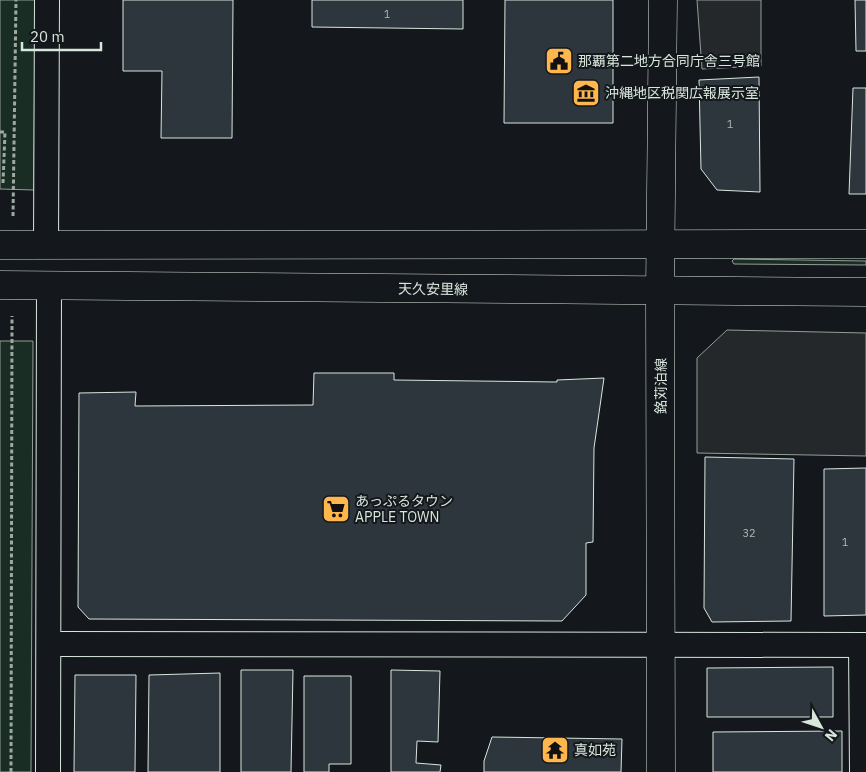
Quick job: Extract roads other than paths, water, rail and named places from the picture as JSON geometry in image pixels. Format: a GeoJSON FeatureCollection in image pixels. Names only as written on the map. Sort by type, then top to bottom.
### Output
{"type":"FeatureCollection","features":[{"type":"Feature","properties":{"kind":"street"},"geometry":{"type":"LineString","coordinates":[[46,246],[47,0]]}},
{"type":"Feature","properties":{"kind":"street","name":"銘苅泊線"},"geometry":{"type":"LineString","coordinates":[[661,772],[660,291],[663,0]]}},
{"type":"Feature","properties":{"kind":"street"},"geometry":{"type":"LineString","coordinates":[[0,245],[866,244]]}},
{"type":"Feature","properties":{"kind":"street","name":"天久安里線"},"geometry":{"type":"LineString","coordinates":[[0,285],[866,292]]}},
{"type":"Feature","properties":{"kind":"street"},"geometry":{"type":"LineString","coordinates":[[48,772],[49,286]]}},
{"type":"Feature","properties":{"kind":"street"},"geometry":{"type":"LineString","coordinates":[[49,644],[864,645],[862,772]]}},
{"type":"Feature","properties":{"kind":"place","name":"那覇第二地方合同庁舎三号館"},"geometry":{"type":"Point","coordinates":[559,61]}},
{"type":"Feature","properties":{"kind":"place","name":"沖縄地区税関広報展示室"},"geometry":{"type":"Point","coordinates":[586,93]}},
{"type":"Feature","properties":{"kind":"place","name":"あっぷるタウン APPLE TOWN"},"geometry":{"type":"Point","coordinates":[336,509]}},
{"type":"Feature","properties":{"kind":"place","name":"真如苑"},"geometry":{"type":"Point","coordinates":[555,750]}}]}
